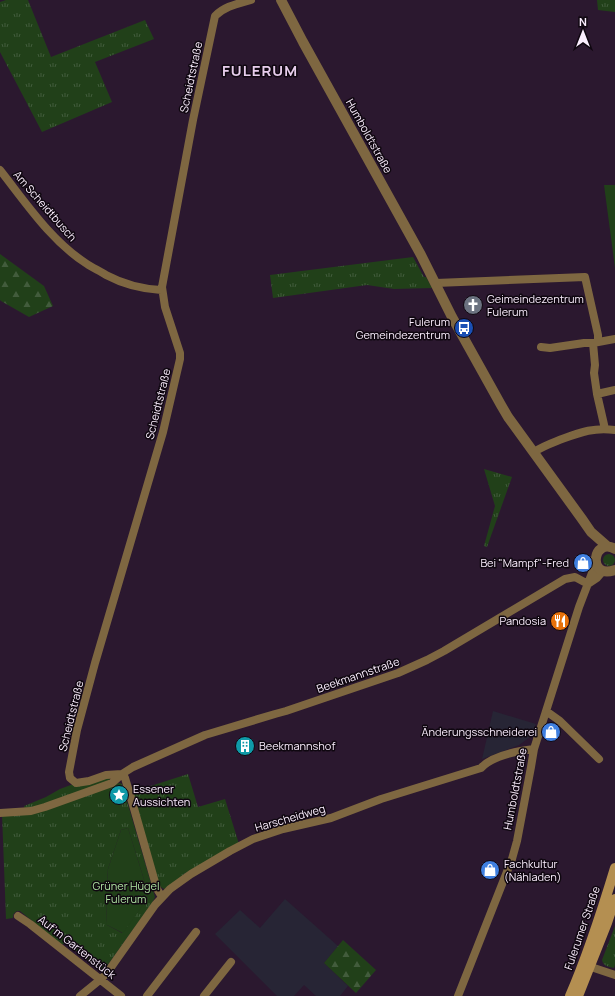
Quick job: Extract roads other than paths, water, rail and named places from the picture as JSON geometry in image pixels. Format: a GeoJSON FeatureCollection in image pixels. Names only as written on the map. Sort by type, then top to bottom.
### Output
{"type":"FeatureCollection","features":[{"type":"Feature","properties":{"kind":"main road","name":"Fulerumer Straße"},"geometry":{"type":"LineString","coordinates":[[578,996],[598,920],[615,868]]}},
{"type":"Feature","properties":{"kind":"main road","name":"Fulerumer Straße"},"geometry":{"type":"LineString","coordinates":[[570,996],[607,923],[615,899]]}},
{"type":"Feature","properties":{"kind":"street","name":"Scheidtstraße"},"geometry":{"type":"LineString","coordinates":[[122,774],[106,775],[89,781],[76,783],[70,778],[69,772],[77,730],[93,670],[162,432],[180,359],[180,353],[161,290],[193,120],[215,16],[221,10],[251,0]]}},
{"type":"Feature","properties":{"kind":"street","name":"Humboldtstraße"},"geometry":{"type":"LineString","coordinates":[[281,0],[436,283],[452,316],[501,406],[591,532],[598,552]]}},
{"type":"Feature","properties":{"kind":"street","name":"Am Scheidtbusch"},"geometry":{"type":"LineString","coordinates":[[0,170],[46,228],[87,265],[128,284],[148,290],[161,290]]}},
{"type":"Feature","properties":{"kind":"street"},"geometry":{"type":"LineString","coordinates":[[436,283],[585,277],[598,335],[595,343],[594,374],[605,429]]}},
{"type":"Feature","properties":{"kind":"street"},"geometry":{"type":"LineString","coordinates":[[541,347],[550,348],[584,343],[595,343],[615,339]]}},
{"type":"Feature","properties":{"kind":"street"},"geometry":{"type":"LineString","coordinates":[[597,394],[615,390]]}},
{"type":"Feature","properties":{"kind":"street"},"geometry":{"type":"LineString","coordinates":[[534,452],[544,446],[585,431],[605,429],[615,430]]}},
{"type":"Feature","properties":{"kind":"street","name":"Humboldtstraße"},"geometry":{"type":"LineString","coordinates":[[591,532],[611,547]]}},
{"type":"Feature","properties":{"kind":"street","name":"Humboldtstraße"},"geometry":{"type":"LineString","coordinates":[[458,996],[514,854],[532,767],[534,749],[584,592],[592,573],[599,568],[595,561],[595,556],[602,548],[611,547]]}},
{"type":"Feature","properties":{"kind":"street"},"geometry":{"type":"LineString","coordinates":[[599,568],[609,572],[615,570]]}},
{"type":"Feature","properties":{"kind":"street","name":"Beekmannstraße"},"geometry":{"type":"LineString","coordinates":[[0,813],[31,811],[106,786],[133,767],[205,734],[286,712],[411,668],[444,651],[565,579],[575,577],[588,584]]}},
{"type":"Feature","properties":{"kind":"street"},"geometry":{"type":"LineString","coordinates":[[546,711],[560,722],[599,759]]}},
{"type":"Feature","properties":{"kind":"street","name":"Harscheidweg"},"geometry":{"type":"LineString","coordinates":[[80,996],[107,973],[155,905],[170,889],[191,874],[230,851],[253,839],[283,829],[331,818],[381,799],[481,768],[486,763],[511,753],[534,749]]}},
{"type":"Feature","properties":{"kind":"street"},"geometry":{"type":"LineString","coordinates":[[122,774],[125,778],[157,889],[162,897]]}},
{"type":"Feature","properties":{"kind":"street","name":"Auf'm Gartenstück"},"geometry":{"type":"LineString","coordinates":[[18,916],[121,996]]}},
{"type":"Feature","properties":{"kind":"street"},"geometry":{"type":"LineString","coordinates":[[147,996],[196,932]]}},
{"type":"Feature","properties":{"kind":"street"},"geometry":{"type":"LineString","coordinates":[[204,996],[231,962]]}},
{"type":"Feature","properties":{"kind":"street"},"geometry":{"type":"LineString","coordinates":[[586,966],[615,975]]}},
{"type":"Feature","properties":{"kind":"place","name":"Geimeindezentrum Fulerum"},"geometry":{"type":"Point","coordinates":[473,305]}},
{"type":"Feature","properties":{"kind":"place","name":"Fulerum Gemeindezentrum"},"geometry":{"type":"Point","coordinates":[464,328]}},
{"type":"Feature","properties":{"kind":"place","name":"Bei \"Mampf\"-Fred"},"geometry":{"type":"Point","coordinates":[583,563]}},
{"type":"Feature","properties":{"kind":"place","name":"Pandosia"},"geometry":{"type":"Point","coordinates":[560,621]}},
{"type":"Feature","properties":{"kind":"place","name":"Änderungsschneiderei"},"geometry":{"type":"Point","coordinates":[551,732]}},
{"type":"Feature","properties":{"kind":"place","name":"Beekmannshof"},"geometry":{"type":"Point","coordinates":[245,746]}},
{"type":"Feature","properties":{"kind":"place","name":"Essener Aussichten"},"geometry":{"type":"Point","coordinates":[119,795]}},
{"type":"Feature","properties":{"kind":"place","name":"Fachkultur (Nähladen)"},"geometry":{"type":"Point","coordinates":[490,870]}},
{"type":"Feature","properties":{"kind":"district","name":"FULERUM"},"geometry":{"type":"Point","coordinates":[260,71]}},
{"type":"Feature","properties":{"kind":"park label","name":"Grüner Hügel Fulerum"},"geometry":{"type":"Point","coordinates":[126,892]}}]}
